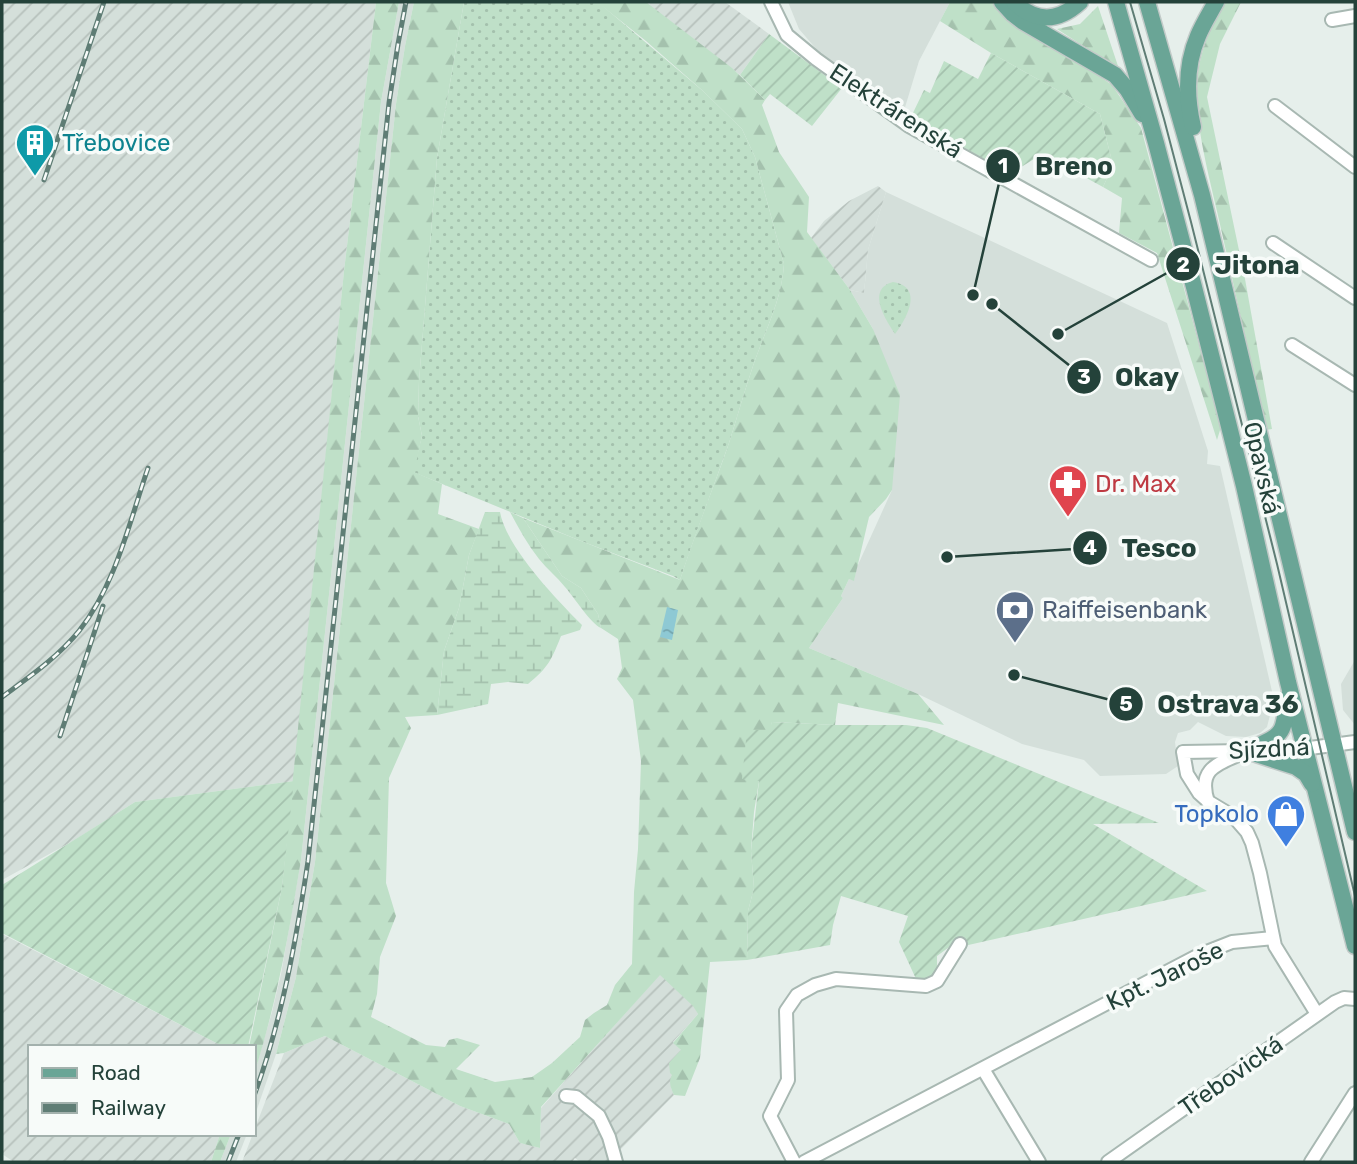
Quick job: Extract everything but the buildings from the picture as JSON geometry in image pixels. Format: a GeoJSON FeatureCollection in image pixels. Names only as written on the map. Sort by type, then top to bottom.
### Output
{"type":"FeatureCollection","features":[{"type":"Feature","properties":{"kind":"main road"},"geometry":{"type":"LineString","coordinates":[[1002,2],[1022,21],[1117,78],[1134,100],[1156,143]]}},
{"type":"Feature","properties":{"kind":"main road"},"geometry":{"type":"LineString","coordinates":[[1013,2],[1028,13],[1050,18],[1080,2]]}},
{"type":"Feature","properties":{"kind":"main road","name":"Opavská"},"geometry":{"type":"LineString","coordinates":[[1116,2],[1156,143],[1244,486],[1288,682],[1355,946]]}},
{"type":"Feature","properties":{"kind":"main road","name":"Opavská"},"geometry":{"type":"LineString","coordinates":[[1147,2],[1202,195],[1355,832]]}},
{"type":"Feature","properties":{"kind":"main road"},"geometry":{"type":"LineString","coordinates":[[1202,195],[1190,110],[1189,71],[1196,39],[1216,2]]}},
{"type":"Feature","properties":{"kind":"main road"},"geometry":{"type":"LineString","coordinates":[[1247,751],[1278,736],[1285,725],[1288,682]]}},
{"type":"Feature","properties":{"kind":"main road"},"geometry":{"type":"LineString","coordinates":[[1247,751],[1296,767],[1306,774],[1317,791]]}},
{"type":"Feature","properties":{"kind":"street","name":"Elektrárenská"},"geometry":{"type":"LineString","coordinates":[[771,2],[787,35],[909,126],[1152,260]]}},
{"type":"Feature","properties":{"kind":"street"},"geometry":{"type":"LineString","coordinates":[[1332,20],[1355,16]]}},
{"type":"Feature","properties":{"kind":"street"},"geometry":{"type":"LineString","coordinates":[[1275,106],[1355,167]]}},
{"type":"Feature","properties":{"kind":"street"},"geometry":{"type":"LineString","coordinates":[[1273,243],[1355,298]]}},
{"type":"Feature","properties":{"kind":"street"},"geometry":{"type":"LineString","coordinates":[[1292,345],[1355,385]]}},
{"type":"Feature","properties":{"kind":"street","name":"Sjízdná"},"geometry":{"type":"LineString","coordinates":[[1209,802],[1190,781],[1183,752],[1295,750],[1355,742]]}},
{"type":"Feature","properties":{"kind":"street"},"geometry":{"type":"LineString","coordinates":[[1247,751],[1211,769],[1205,782],[1209,802],[1234,817],[1250,837],[1273,938],[1278,951],[1317,1014]]}},
{"type":"Feature","properties":{"kind":"street","name":"Kpt. Jaroše"},"geometry":{"type":"LineString","coordinates":[[804,1162],[1206,952],[1232,942],[1273,938]]}},
{"type":"Feature","properties":{"kind":"street"},"geometry":{"type":"LineString","coordinates":[[794,1162],[770,1116],[788,1080],[786,1011],[797,995],[815,985],[836,979],[926,986],[937,981],[960,944]]}},
{"type":"Feature","properties":{"kind":"street","name":"Třebovická"},"geometry":{"type":"LineString","coordinates":[[1108,1162],[1317,1014],[1344,998],[1355,999]]}},
{"type":"Feature","properties":{"kind":"street"},"geometry":{"type":"LineString","coordinates":[[983,1069],[1039,1162]]}},
{"type":"Feature","properties":{"kind":"street"},"geometry":{"type":"LineString","coordinates":[[1311,1162],[1355,1093]]}},
{"type":"Feature","properties":{"kind":"street"},"geometry":{"type":"LineString","coordinates":[[566,1096],[576,1097],[599,1116],[609,1137],[616,1162]]}},
{"type":"Feature","properties":{"kind":"shaded area"},"geometry":{"type":"Polygon","coordinates":[[[2,2],[376,2],[344,271],[294,781],[135,802],[73,841],[2,880],[2,2]]]}},
{"type":"Feature","properties":{"kind":"shaded area"},"geometry":{"type":"Polygon","coordinates":[[[399,2],[414,2],[396,104],[315,862],[296,977],[276,1054],[256,1112],[256,1067],[281,974],[301,860],[381,102],[399,2]]]}},
{"type":"Feature","properties":{"kind":"shaded area"},"geometry":{"type":"Polygon","coordinates":[[[651,2],[725,2],[769,34],[740,75],[649,5],[651,2]]]}},
{"type":"Feature","properties":{"kind":"shaded area"},"geometry":{"type":"Polygon","coordinates":[[[788,2],[950,2],[919,61],[903,114],[818,51],[799,29],[788,2]]]}},
{"type":"Feature","properties":{"kind":"shaded area"},"geometry":{"type":"Polygon","coordinates":[[[878,186],[886,192],[868,250],[864,293],[850,290],[811,238],[824,221],[849,201],[878,186]]]}},
{"type":"Feature","properties":{"kind":"shaded area"},"geometry":{"type":"Polygon","coordinates":[[[886,192],[1167,323],[1208,451],[1207,464],[1220,466],[1277,713],[1270,715],[1267,727],[1260,733],[1246,737],[1226,736],[1198,722],[1190,730],[1178,733],[1175,742],[1178,766],[1166,774],[1100,776],[1084,760],[1022,744],[918,694],[809,648],[843,598],[841,596],[849,579],[854,580],[857,567],[892,490],[873,329],[850,290],[864,293],[868,250],[886,192]]]}},
{"type":"Feature","properties":{"kind":"shaded area"},"geometry":{"type":"Polygon","coordinates":[[[1355,660],[1355,725],[1343,710],[1341,684],[1355,660]]]}},
{"type":"Feature","properties":{"kind":"shaded area"},"geometry":{"type":"Polygon","coordinates":[[[2,934],[220,1045],[28,1045],[28,1136],[219,1136],[211,1162],[14,1162],[2,1154],[2,934]]]}},
{"type":"Feature","properties":{"kind":"shaded area"},"geometry":{"type":"Polygon","coordinates":[[[660,974],[694,1006],[698,1014],[673,1042],[681,1050],[673,1075],[671,1088],[674,1095],[620,1150],[623,1162],[580,1162],[575,1158],[572,1162],[242,1162],[252,1136],[256,1136],[256,1126],[284,1053],[325,1036],[460,1106],[509,1124],[520,1143],[540,1148],[541,1108],[660,974]]]}},
{"type":"Feature","properties":{"kind":"shaded area"},"geometry":{"type":"Polygon","coordinates":[[[230,1136],[246,1136],[236,1162],[220,1162],[230,1136]]]}},
{"type":"Feature","properties":{"kind":"green space"},"geometry":{"type":"Polygon","coordinates":[[[376,2],[399,2],[381,102],[301,860],[276,994],[256,1067],[256,1045],[249,1045],[282,887],[344,271],[376,2]]]}},
{"type":"Feature","properties":{"kind":"green space"},"geometry":{"type":"Polygon","coordinates":[[[414,2],[464,2],[437,158],[419,381],[418,416],[422,436],[414,472],[442,484],[438,514],[479,529],[469,555],[459,608],[444,651],[437,715],[405,717],[411,728],[389,778],[386,883],[396,916],[380,957],[377,994],[371,1017],[426,1045],[445,1047],[449,1040],[457,1038],[480,1045],[456,1069],[495,1082],[532,1077],[580,1037],[585,1020],[607,1005],[615,985],[632,964],[641,761],[633,700],[617,679],[622,668],[618,639],[601,628],[598,614],[581,588],[562,576],[523,518],[680,580],[776,303],[784,264],[755,157],[742,129],[646,41],[597,2],[646,2],[732,68],[765,100],[762,105],[779,152],[809,197],[807,232],[850,290],[873,329],[900,395],[892,490],[869,517],[854,581],[849,579],[841,596],[843,598],[809,648],[918,694],[944,725],[838,703],[835,725],[772,722],[754,812],[751,851],[754,888],[748,911],[747,960],[710,962],[700,1058],[685,1096],[674,1095],[670,1085],[672,1075],[669,1063],[681,1050],[673,1043],[698,1014],[660,975],[541,1107],[540,1148],[520,1143],[509,1124],[460,1106],[325,1036],[276,1054],[296,977],[315,862],[396,104],[414,2]]]}},
{"type":"Feature","properties":{"kind":"green space"},"geometry":{"type":"Polygon","coordinates":[[[464,2],[598,2],[703,91],[742,129],[755,157],[784,264],[783,277],[729,443],[680,580],[413,472],[422,436],[418,416],[419,381],[437,158],[464,2]]]}},
{"type":"Feature","properties":{"kind":"green space"},"geometry":{"type":"Polygon","coordinates":[[[950,2],[994,2],[1112,85],[1141,128],[1221,427],[1217,440],[1157,253],[1119,233],[1122,198],[1103,187],[1113,165],[1100,114],[940,21],[950,2]]]}},
{"type":"Feature","properties":{"kind":"green space"},"geometry":{"type":"Polygon","coordinates":[[[1224,2],[1241,2],[1220,44],[1207,97],[1245,279],[1272,429],[1266,430],[1207,170],[1198,115],[1197,82],[1200,61],[1224,2]]]}},
{"type":"Feature","properties":{"kind":"green space"},"geometry":{"type":"Polygon","coordinates":[[[1098,6],[1119,69],[1057,29],[1080,24],[1098,6]]]}},
{"type":"Feature","properties":{"kind":"green space"},"geometry":{"type":"Polygon","coordinates":[[[769,34],[842,88],[812,126],[770,94],[765,100],[740,75],[769,34]]]}},
{"type":"Feature","properties":{"kind":"green space"},"geometry":{"type":"Polygon","coordinates":[[[991,53],[1100,114],[1113,165],[1103,187],[1042,154],[1010,174],[911,117],[924,90],[930,93],[944,61],[978,79],[991,53]]]}},
{"type":"Feature","properties":{"kind":"green space"},"geometry":{"type":"Polygon","coordinates":[[[893,282],[902,285],[910,296],[908,312],[895,334],[883,313],[879,298],[885,286],[893,282]]]}},
{"type":"Feature","properties":{"kind":"green space"},"geometry":{"type":"Polygon","coordinates":[[[485,512],[500,512],[504,526],[522,557],[582,625],[580,630],[561,636],[549,663],[528,684],[491,684],[488,704],[437,715],[444,651],[459,608],[469,555],[485,512]]]}},
{"type":"Feature","properties":{"kind":"green space"},"geometry":{"type":"Polygon","coordinates":[[[510,512],[523,518],[562,576],[581,588],[598,614],[601,628],[539,559],[510,512]]]}},
{"type":"Feature","properties":{"kind":"green space"},"geometry":{"type":"Polygon","coordinates":[[[772,722],[906,725],[927,728],[1159,823],[1093,824],[1207,891],[964,946],[956,942],[937,956],[937,976],[925,982],[917,981],[899,942],[908,916],[841,896],[830,945],[747,960],[748,911],[754,888],[751,851],[759,781],[742,779],[747,730],[769,730],[772,722]]]}},
{"type":"Feature","properties":{"kind":"green space"},"geometry":{"type":"Polygon","coordinates":[[[294,781],[282,887],[248,1045],[220,1045],[2,933],[2,885],[135,802],[294,781]]]}},
{"type":"Feature","properties":{"kind":"green space"},"geometry":{"type":"Polygon","coordinates":[[[219,1136],[230,1136],[220,1162],[211,1162],[219,1136]]]}},
{"type":"Feature","properties":{"kind":"water"},"geometry":{"type":"Polygon","coordinates":[[[667,607],[678,610],[672,640],[660,637],[667,607]]]}},
{"type":"Feature","properties":{"kind":"tram line"},"geometry":{"type":"LineString","coordinates":[[1130,2],[1191,222],[1277,564],[1355,896]]}},
{"type":"Feature","properties":{"kind":"railway"},"geometry":{"type":"LineString","coordinates":[[44,180],[104,2]]}},
{"type":"Feature","properties":{"kind":"railway"},"geometry":{"type":"LineString","coordinates":[[256,1090],[273,1038],[287,980],[308,861],[389,103],[406,2]]}},
{"type":"Feature","properties":{"kind":"railway"},"geometry":{"type":"LineString","coordinates":[[2,697],[61,650],[92,613],[112,573],[148,468]]}},
{"type":"Feature","properties":{"kind":"railway"},"geometry":{"type":"LineString","coordinates":[[60,736],[103,606]]}},
{"type":"Feature","properties":{"kind":"railway"},"geometry":{"type":"LineString","coordinates":[[228,1162],[238,1136]]}},
{"type":"Feature","properties":{"kind":"place","name":"Třebovice"},"geometry":{"type":"Point","coordinates":[35,177]}},
{"type":"Feature","properties":{"kind":"place","name":"Breno"},"geometry":{"type":"Point","coordinates":[973,295]}},
{"type":"Feature","properties":{"kind":"place","name":"Okay"},"geometry":{"type":"Point","coordinates":[992,304]}},
{"type":"Feature","properties":{"kind":"place","name":"Jitona"},"geometry":{"type":"Point","coordinates":[1058,334]}},
{"type":"Feature","properties":{"kind":"place","name":"Dr. Max"},"geometry":{"type":"Point","coordinates":[1068,518]}},
{"type":"Feature","properties":{"kind":"place","name":"Tesco"},"geometry":{"type":"Point","coordinates":[947,557]}},
{"type":"Feature","properties":{"kind":"place","name":"Raiffeisenbank"},"geometry":{"type":"Point","coordinates":[1015,644]}},
{"type":"Feature","properties":{"kind":"place","name":"Ostrava 36"},"geometry":{"type":"Point","coordinates":[1014,675]}},
{"type":"Feature","properties":{"kind":"place","name":"Topkolo"},"geometry":{"type":"Point","coordinates":[1286,848]}}]}
